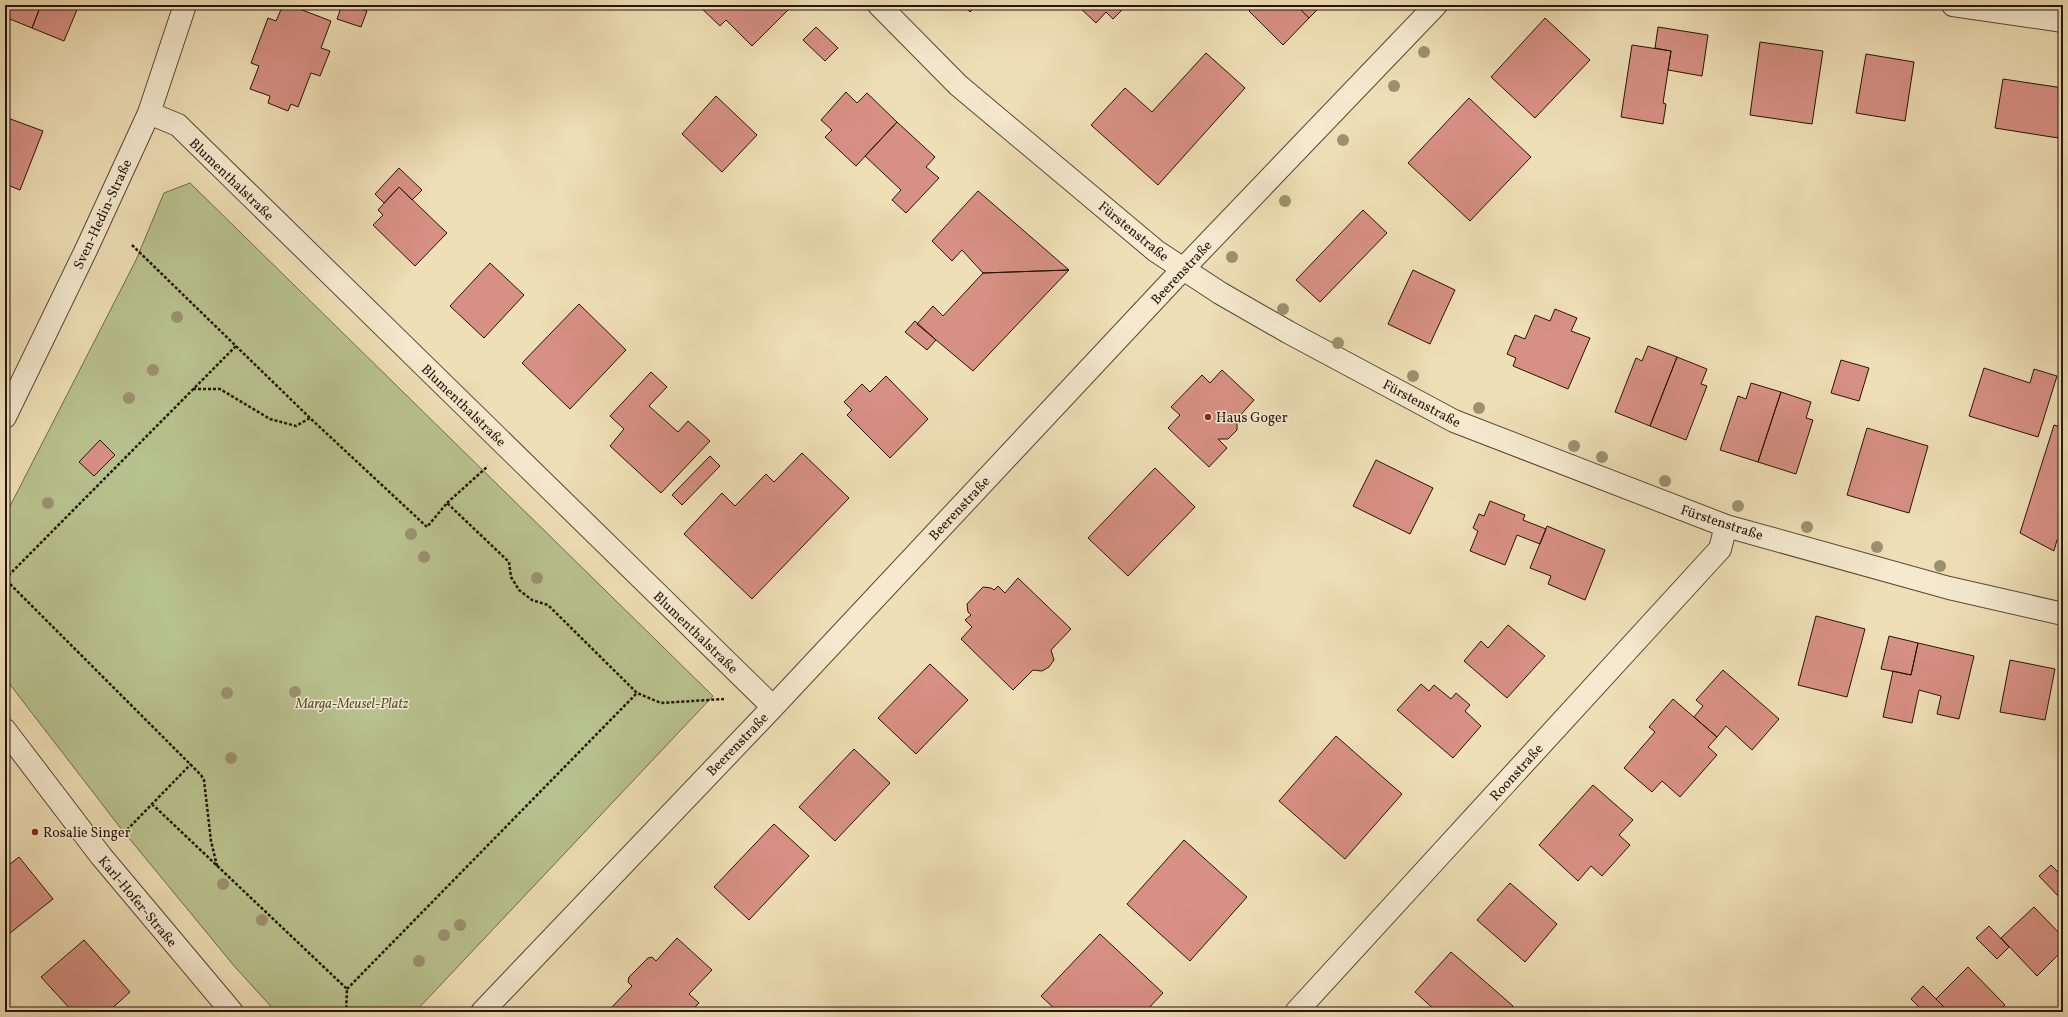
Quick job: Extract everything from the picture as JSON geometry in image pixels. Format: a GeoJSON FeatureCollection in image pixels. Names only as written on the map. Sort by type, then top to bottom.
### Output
{"type":"FeatureCollection","features":[{"type":"Feature","properties":{"kind":"street","name":"Sven-Hedin-Straße"},"geometry":{"type":"LineString","coordinates":[[5,417],[86,250],[149,113],[185,5]]}},
{"type":"Feature","properties":{"kind":"street","name":"Fürstenstraße"},"geometry":{"type":"LineString","coordinates":[[879,5],[958,85],[1156,252],[1220,293],[1288,332],[1454,421],[1726,526],[1949,588],[2063,614]]}},
{"type":"Feature","properties":{"kind":"street","name":"Beerenstraße"},"geometry":{"type":"LineString","coordinates":[[482,1012],[773,707],[1183,269],[1436,5]]}},
{"type":"Feature","properties":{"kind":"street"},"geometry":{"type":"LineString","coordinates":[[1953,5],[2063,21]]}},
{"type":"Feature","properties":{"kind":"street","name":"Blumenthalstraße"},"geometry":{"type":"LineString","coordinates":[[149,113],[178,125],[773,707]]}},
{"type":"Feature","properties":{"kind":"street","name":"Roonstraße"},"geometry":{"type":"LineString","coordinates":[[1296,1012],[1720,549],[1726,526]]}},
{"type":"Feature","properties":{"kind":"street","name":"Karl-Hofer-Straße"},"geometry":{"type":"LineString","coordinates":[[5,730],[101,856],[232,1012]]}},
{"type":"Feature","properties":{"kind":"path"},"geometry":{"type":"LineString","coordinates":[[132,245],[310,418],[427,527],[448,504],[488,466]]}},
{"type":"Feature","properties":{"kind":"path"},"geometry":{"type":"LineString","coordinates":[[217,866],[211,841],[204,780],[191,764],[5,579],[236,346]]}},
{"type":"Feature","properties":{"kind":"path"},"geometry":{"type":"LineString","coordinates":[[192,389],[220,389],[270,418],[296,426],[310,418]]}},
{"type":"Feature","properties":{"kind":"path"},"geometry":{"type":"LineString","coordinates":[[448,504],[509,562],[511,577],[519,590],[532,600],[548,605],[637,693],[661,704],[728,699]]}},
{"type":"Feature","properties":{"kind":"path"},"geometry":{"type":"LineString","coordinates":[[346,1012],[347,989],[637,693]]}},
{"type":"Feature","properties":{"kind":"path"},"geometry":{"type":"LineString","coordinates":[[118,839],[191,764]]}},
{"type":"Feature","properties":{"kind":"path"},"geometry":{"type":"LineString","coordinates":[[152,804],[347,989]]}},
{"type":"Feature","properties":{"kind":"green space","name":"Marga-Meusel-Platz"},"geometry":{"type":"Polygon","coordinates":[[[190,183],[713,696],[415,1012],[276,1012],[235,967],[119,826],[5,678],[5,516],[136,260],[164,193],[190,183]]]}},
{"type":"Feature","properties":{"kind":"building"},"geometry":{"type":"Polygon","coordinates":[[[5,5],[41,5],[32,28],[5,17],[5,5]]]}},
{"type":"Feature","properties":{"kind":"building"},"geometry":{"type":"Polygon","coordinates":[[[41,5],[79,5],[64,41],[32,28],[41,5]]]}},
{"type":"Feature","properties":{"kind":"building"},"geometry":{"type":"Polygon","coordinates":[[[283,5],[289,5],[331,21],[321,48],[330,51],[320,76],[311,73],[298,107],[291,104],[288,111],[268,103],[270,96],[250,89],[259,66],[251,63],[268,18],[276,21],[283,5]]]}},
{"type":"Feature","properties":{"kind":"building"},"geometry":{"type":"Polygon","coordinates":[[[342,5],[350,5],[367,11],[361,27],[337,19],[342,5]]]}},
{"type":"Feature","properties":{"kind":"building"},"geometry":{"type":"Polygon","coordinates":[[[350,5],[364,5],[362,9],[350,5]]]}},
{"type":"Feature","properties":{"kind":"building"},"geometry":{"type":"Polygon","coordinates":[[[698,5],[785,5],[789,9],[752,46],[726,20],[720,26],[698,5]]]}},
{"type":"Feature","properties":{"kind":"building"},"geometry":{"type":"Polygon","coordinates":[[[964,5],[977,5],[970,12],[964,5]]]}},
{"type":"Feature","properties":{"kind":"building"},"geometry":{"type":"Polygon","coordinates":[[[1077,5],[1127,5],[1113,19],[1106,12],[1096,23],[1077,5]]]}},
{"type":"Feature","properties":{"kind":"building"},"geometry":{"type":"Polygon","coordinates":[[[1255,5],[1296,5],[1309,18],[1283,45],[1249,11],[1255,5]]]}},
{"type":"Feature","properties":{"kind":"building"},"geometry":{"type":"Polygon","coordinates":[[[1296,5],[1322,5],[1309,18],[1296,5]]]}},
{"type":"Feature","properties":{"kind":"building"},"geometry":{"type":"Polygon","coordinates":[[[1545,18],[1590,60],[1535,118],[1491,77],[1545,18]]]}},
{"type":"Feature","properties":{"kind":"building"},"geometry":{"type":"Polygon","coordinates":[[[816,27],[838,48],[825,61],[803,40],[816,27]]]}},
{"type":"Feature","properties":{"kind":"building"},"geometry":{"type":"Polygon","coordinates":[[[1658,27],[1708,35],[1702,76],[1668,70],[1671,51],[1655,48],[1658,27]]]}},
{"type":"Feature","properties":{"kind":"building"},"geometry":{"type":"Polygon","coordinates":[[[1760,42],[1823,51],[1812,124],[1750,115],[1760,42]]]}},
{"type":"Feature","properties":{"kind":"building"},"geometry":{"type":"Polygon","coordinates":[[[1632,45],[1671,51],[1663,103],[1666,104],[1663,124],[1621,117],[1632,45]]]}},
{"type":"Feature","properties":{"kind":"building"},"geometry":{"type":"Polygon","coordinates":[[[1206,53],[1245,88],[1158,185],[1091,125],[1125,88],[1152,112],[1206,53]]]}},
{"type":"Feature","properties":{"kind":"building"},"geometry":{"type":"Polygon","coordinates":[[[1866,54],[1914,62],[1905,121],[1856,113],[1866,54]]]}},
{"type":"Feature","properties":{"kind":"building"},"geometry":{"type":"Polygon","coordinates":[[[2003,79],[2063,88],[2063,102],[2058,138],[1995,128],[2003,79]]]}},
{"type":"Feature","properties":{"kind":"building"},"geometry":{"type":"Polygon","coordinates":[[[846,92],[857,103],[867,93],[897,122],[856,166],[825,137],[832,130],[821,120],[846,92]]]}},
{"type":"Feature","properties":{"kind":"building"},"geometry":{"type":"Polygon","coordinates":[[[716,96],[757,135],[722,172],[682,134],[716,96]]]}},
{"type":"Feature","properties":{"kind":"building"},"geometry":{"type":"Polygon","coordinates":[[[1469,98],[1531,157],[1470,221],[1408,163],[1469,98]]]}},
{"type":"Feature","properties":{"kind":"building"},"geometry":{"type":"Polygon","coordinates":[[[5,117],[43,131],[20,190],[5,184],[5,117]]]}},
{"type":"Feature","properties":{"kind":"building"},"geometry":{"type":"Polygon","coordinates":[[[897,122],[935,157],[926,167],[939,178],[906,213],[892,200],[901,190],[865,156],[897,122]]]}},
{"type":"Feature","properties":{"kind":"building"},"geometry":{"type":"Polygon","coordinates":[[[399,168],[422,190],[412,200],[399,187],[384,203],[375,194],[399,168]]]}},
{"type":"Feature","properties":{"kind":"building"},"geometry":{"type":"Polygon","coordinates":[[[399,187],[447,233],[415,266],[373,225],[383,215],[378,210],[399,187]]]}},
{"type":"Feature","properties":{"kind":"building"},"geometry":{"type":"Polygon","coordinates":[[[978,191],[1069,270],[983,273],[962,250],[952,261],[932,241],[978,191]]]}},
{"type":"Feature","properties":{"kind":"building"},"geometry":{"type":"Polygon","coordinates":[[[1363,210],[1387,233],[1320,302],[1296,280],[1363,210]]]}},
{"type":"Feature","properties":{"kind":"building"},"geometry":{"type":"Polygon","coordinates":[[[490,263],[524,295],[484,338],[450,306],[490,263]]]}},
{"type":"Feature","properties":{"kind":"building"},"geometry":{"type":"Polygon","coordinates":[[[1069,270],[973,371],[917,324],[933,306],[943,316],[983,273],[1069,270]]]}},
{"type":"Feature","properties":{"kind":"building"},"geometry":{"type":"Polygon","coordinates":[[[1413,270],[1455,290],[1430,344],[1388,324],[1413,270]]]}},
{"type":"Feature","properties":{"kind":"building"},"geometry":{"type":"Polygon","coordinates":[[[579,304],[626,350],[570,409],[522,363],[579,304]]]}},
{"type":"Feature","properties":{"kind":"building"},"geometry":{"type":"Polygon","coordinates":[[[1555,309],[1577,318],[1571,331],[1590,338],[1568,389],[1513,366],[1516,358],[1507,354],[1515,335],[1525,339],[1535,315],[1550,321],[1555,309]]]}},
{"type":"Feature","properties":{"kind":"building"},"geometry":{"type":"Polygon","coordinates":[[[915,321],[936,340],[927,350],[905,332],[915,321]]]}},
{"type":"Feature","properties":{"kind":"building"},"geometry":{"type":"Polygon","coordinates":[[[1648,346],[1677,357],[1650,426],[1615,412],[1636,358],[1642,361],[1648,346]]]}},
{"type":"Feature","properties":{"kind":"building"},"geometry":{"type":"Polygon","coordinates":[[[1677,357],[1707,369],[1701,384],[1707,386],[1686,440],[1650,426],[1677,357]]]}},
{"type":"Feature","properties":{"kind":"building"},"geometry":{"type":"Polygon","coordinates":[[[1841,360],[1869,368],[1859,401],[1831,393],[1841,360]]]}},
{"type":"Feature","properties":{"kind":"building"},"geometry":{"type":"Polygon","coordinates":[[[1984,368],[2030,383],[2034,369],[2057,376],[2038,437],[1969,416],[1984,368]]]}},
{"type":"Feature","properties":{"kind":"building","name":"Haus Goger"},"geometry":{"type":"Polygon","coordinates":[[[1222,370],[1254,400],[1237,419],[1237,430],[1228,439],[1218,439],[1227,448],[1209,467],[1168,428],[1180,415],[1171,407],[1202,375],[1210,383],[1222,370]]]}},
{"type":"Feature","properties":{"kind":"building"},"geometry":{"type":"Polygon","coordinates":[[[651,372],[667,387],[649,406],[678,432],[688,421],[710,441],[661,493],[610,446],[624,429],[610,416],[651,372]]]}},
{"type":"Feature","properties":{"kind":"building"},"geometry":{"type":"Polygon","coordinates":[[[886,376],[928,419],[890,458],[847,415],[852,410],[844,402],[862,384],[870,392],[886,376]]]}},
{"type":"Feature","properties":{"kind":"building"},"geometry":{"type":"Polygon","coordinates":[[[1751,383],[1781,392],[1758,462],[1720,450],[1738,396],[1746,399],[1751,383]]]}},
{"type":"Feature","properties":{"kind":"building"},"geometry":{"type":"Polygon","coordinates":[[[1781,392],[1811,402],[1806,418],[1813,420],[1796,474],[1758,462],[1781,392]]]}},
{"type":"Feature","properties":{"kind":"building"},"geometry":{"type":"Polygon","coordinates":[[[2054,425],[2063,428],[2063,542],[2057,540],[2054,551],[2020,533],[2054,425]]]}},
{"type":"Feature","properties":{"kind":"building"},"geometry":{"type":"Polygon","coordinates":[[[1867,428],[1928,446],[1909,513],[1847,495],[1867,428]]]}},
{"type":"Feature","properties":{"kind":"building"},"geometry":{"type":"Polygon","coordinates":[[[100,440],[115,455],[94,476],[79,462],[100,440]]]}},
{"type":"Feature","properties":{"kind":"building"},"geometry":{"type":"Polygon","coordinates":[[[802,453],[849,498],[752,599],[684,534],[722,493],[735,506],[766,474],[774,482],[802,453]]]}},
{"type":"Feature","properties":{"kind":"building"},"geometry":{"type":"Polygon","coordinates":[[[710,456],[720,466],[682,505],[672,495],[710,456]]]}},
{"type":"Feature","properties":{"kind":"building"},"geometry":{"type":"Polygon","coordinates":[[[1376,460],[1433,488],[1410,534],[1353,506],[1376,460]]]}},
{"type":"Feature","properties":{"kind":"building"},"geometry":{"type":"Polygon","coordinates":[[[1155,468],[1195,507],[1128,576],[1088,538],[1155,468]]]}},
{"type":"Feature","properties":{"kind":"building"},"geometry":{"type":"Polygon","coordinates":[[[1490,501],[1525,515],[1523,520],[1546,529],[1540,544],[1517,535],[1505,565],[1470,551],[1478,531],[1473,528],[1479,514],[1484,516],[1490,501]]]}},
{"type":"Feature","properties":{"kind":"building"},"geometry":{"type":"Polygon","coordinates":[[[1547,526],[1605,550],[1585,600],[1548,584],[1551,576],[1530,568],[1547,526]]]}},
{"type":"Feature","properties":{"kind":"building"},"geometry":{"type":"Polygon","coordinates":[[[1018,578],[1071,629],[1051,650],[1054,660],[1049,667],[1042,671],[1033,670],[1013,690],[961,639],[972,627],[965,620],[971,615],[968,612],[967,604],[983,587],[994,590],[998,586],[1005,593],[1018,578]]]}},
{"type":"Feature","properties":{"kind":"building"},"geometry":{"type":"Polygon","coordinates":[[[1816,616],[1865,629],[1847,697],[1798,685],[1816,616]]]}},
{"type":"Feature","properties":{"kind":"building"},"geometry":{"type":"Polygon","coordinates":[[[1508,625],[1545,656],[1507,698],[1464,661],[1481,641],[1488,648],[1508,625]]]}},
{"type":"Feature","properties":{"kind":"building"},"geometry":{"type":"Polygon","coordinates":[[[1889,636],[1918,643],[1911,675],[1881,669],[1889,636]]]}},
{"type":"Feature","properties":{"kind":"building"},"geometry":{"type":"Polygon","coordinates":[[[1918,643],[1974,656],[1959,719],[1937,714],[1941,696],[1919,690],[1912,723],[1883,717],[1893,671],[1911,675],[1918,643]]]}},
{"type":"Feature","properties":{"kind":"building"},"geometry":{"type":"Polygon","coordinates":[[[2010,660],[2055,669],[2045,720],[2000,712],[2010,660]]]}},
{"type":"Feature","properties":{"kind":"building"},"geometry":{"type":"Polygon","coordinates":[[[930,664],[968,700],[916,754],[878,718],[930,664]]]}},
{"type":"Feature","properties":{"kind":"building"},"geometry":{"type":"Polygon","coordinates":[[[1723,670],[1779,719],[1752,750],[1726,726],[1717,737],[1694,717],[1703,706],[1696,700],[1723,670]]]}},
{"type":"Feature","properties":{"kind":"building"},"geometry":{"type":"Polygon","coordinates":[[[1421,684],[1429,691],[1434,685],[1451,699],[1456,693],[1470,705],[1465,711],[1481,726],[1453,758],[1397,710],[1421,684]]]}},
{"type":"Feature","properties":{"kind":"building"},"geometry":{"type":"Polygon","coordinates":[[[1673,699],[1717,737],[1708,747],[1717,755],[1680,797],[1662,781],[1652,792],[1624,768],[1655,732],[1649,727],[1673,699]]]}},
{"type":"Feature","properties":{"kind":"building"},"geometry":{"type":"Polygon","coordinates":[[[1336,736],[1402,794],[1345,859],[1279,801],[1336,736]]]}},
{"type":"Feature","properties":{"kind":"building"},"geometry":{"type":"Polygon","coordinates":[[[854,749],[890,783],[835,841],[799,807],[854,749]]]}},
{"type":"Feature","properties":{"kind":"building"},"geometry":{"type":"Polygon","coordinates":[[[1593,785],[1633,820],[1619,835],[1630,845],[1602,876],[1591,866],[1578,881],[1539,845],[1593,785]]]}},
{"type":"Feature","properties":{"kind":"building"},"geometry":{"type":"Polygon","coordinates":[[[774,824],[809,856],[749,920],[714,887],[774,824]]]}},
{"type":"Feature","properties":{"kind":"building"},"geometry":{"type":"Polygon","coordinates":[[[1184,840],[1247,897],[1190,961],[1127,904],[1184,840]]]}},
{"type":"Feature","properties":{"kind":"building"},"geometry":{"type":"Polygon","coordinates":[[[19,857],[53,899],[5,937],[5,868],[19,857]]]}},
{"type":"Feature","properties":{"kind":"building"},"geometry":{"type":"Polygon","coordinates":[[[2051,865],[2063,877],[2063,895],[2060,898],[2039,876],[2051,865]]]}},
{"type":"Feature","properties":{"kind":"building"},"geometry":{"type":"Polygon","coordinates":[[[1510,883],[1557,924],[1525,962],[1477,920],[1510,883]]]}},
{"type":"Feature","properties":{"kind":"building"},"geometry":{"type":"Polygon","coordinates":[[[2034,907],[2063,937],[2063,950],[2037,976],[2001,938],[2034,907]]]}},
{"type":"Feature","properties":{"kind":"building"},"geometry":{"type":"Polygon","coordinates":[[[1989,926],[2009,947],[1997,959],[1976,938],[1989,926]]]}},
{"type":"Feature","properties":{"kind":"building"},"geometry":{"type":"Polygon","coordinates":[[[1100,934],[1163,993],[1145,1012],[1058,1012],[1041,996],[1100,934]]]}},
{"type":"Feature","properties":{"kind":"building"},"geometry":{"type":"Polygon","coordinates":[[[677,938],[712,970],[689,994],[699,1003],[690,1012],[613,1012],[614,1011],[611,1008],[632,986],[628,982],[629,977],[648,958],[652,957],[656,961],[677,938]]]}},
{"type":"Feature","properties":{"kind":"building"},"geometry":{"type":"Polygon","coordinates":[[[84,940],[130,992],[108,1012],[73,1012],[41,977],[84,940]]]}},
{"type":"Feature","properties":{"kind":"building"},"geometry":{"type":"Polygon","coordinates":[[[1451,952],[1513,1006],[1508,1012],[1437,1012],[1415,992],[1451,952]]]}},
{"type":"Feature","properties":{"kind":"building"},"geometry":{"type":"Polygon","coordinates":[[[1968,967],[2005,1005],[1998,1012],[1949,1012],[1936,999],[1968,967]]]}},
{"type":"Feature","properties":{"kind":"building"},"geometry":{"type":"Polygon","coordinates":[[[1923,986],[1945,1008],[1940,1012],[1924,1012],[1911,999],[1923,986]]]}},
{"type":"Feature","properties":{"kind":"place","name":"Haus Goger"},"geometry":{"type":"Point","coordinates":[1208,417]}},
{"type":"Feature","properties":{"kind":"place","name":"Rosalie Singer"},"geometry":{"type":"Point","coordinates":[35,832]}}]}
